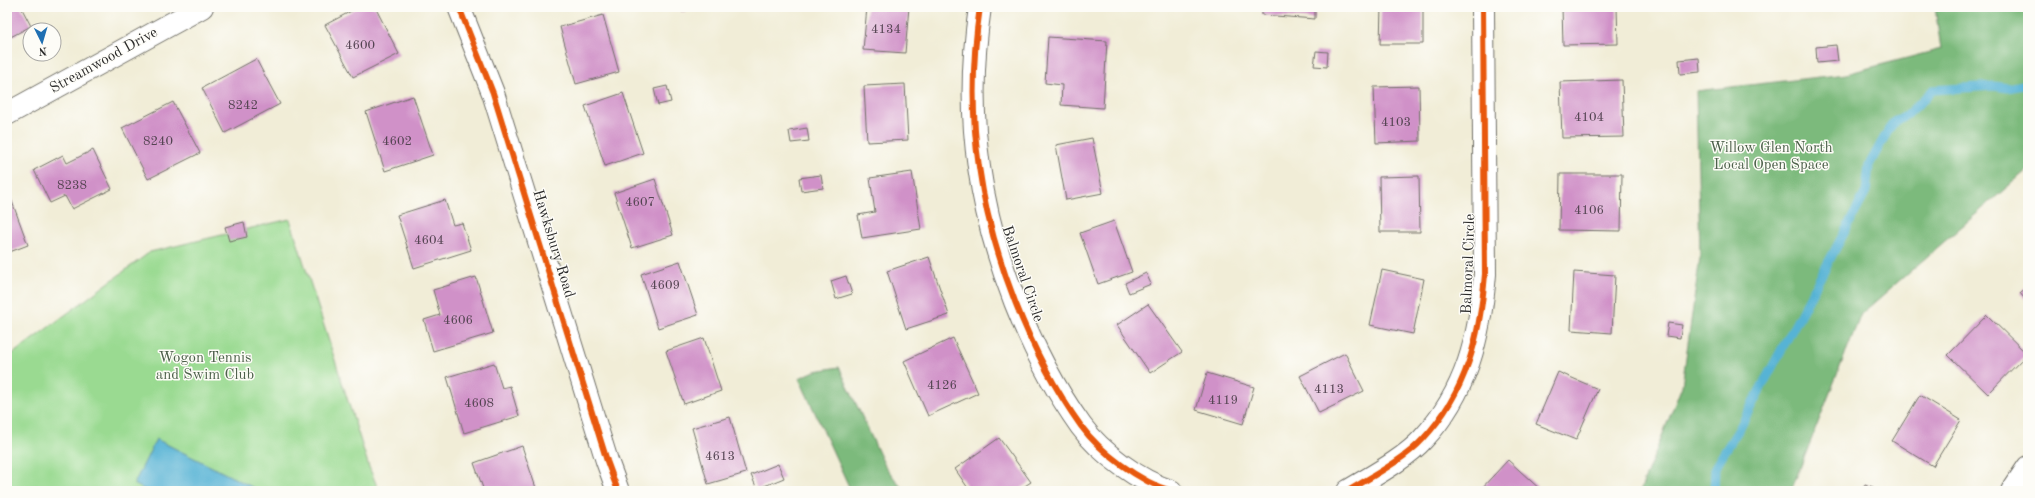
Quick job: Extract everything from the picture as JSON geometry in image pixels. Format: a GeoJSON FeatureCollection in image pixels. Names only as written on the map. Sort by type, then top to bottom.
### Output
{"type":"FeatureCollection","features":[{"type":"Feature","properties":{"kind":"street","name":"Streamwood Drive"},"geometry":{"type":"LineString","coordinates":[[7,114],[202,7]]}},
{"type":"Feature","properties":{"kind":"street","name":"Hawksbury Road"},"geometry":{"type":"LineString","coordinates":[[460,7],[493,93],[606,461],[618,491]]}},
{"type":"Feature","properties":{"kind":"street","name":"Balmoral Circle"},"geometry":{"type":"LineString","coordinates":[[980,7],[974,50],[973,108],[979,167],[993,233],[1016,303],[1044,368],[1082,428],[1117,463],[1161,488],[1171,491]]}},
{"type":"Feature","properties":{"kind":"street","name":"Balmoral Circle"},"geometry":{"type":"LineString","coordinates":[[1348,491],[1383,470],[1423,440],[1452,401],[1471,359],[1482,315],[1485,274],[1483,7]]}},
{"type":"Feature","properties":{"kind":"street"},"geometry":{"type":"LineString","coordinates":[[2012,491],[2028,467]]}},
{"type":"Feature","properties":{"kind":"green space","name":"Willow Glen North Local Open Space"},"geometry":{"type":"Polygon","coordinates":[[[1935,7],[2028,7],[2028,169],[1861,314],[1791,491],[1640,491],[1682,386],[1700,257],[1696,91],[1846,74],[1941,49],[1935,7]]]}},
{"type":"Feature","properties":{"kind":"green space","name":"Wogon Tennis and Swim Club"},"geometry":{"type":"Polygon","coordinates":[[[290,219],[369,467],[379,491],[7,491],[7,358],[150,252],[290,219]]]}},
{"type":"Feature","properties":{"kind":"green space"},"geometry":{"type":"Polygon","coordinates":[[[839,367],[885,466],[904,491],[851,491],[799,378],[815,371],[839,367]]]}},
{"type":"Feature","properties":{"kind":"water"},"geometry":{"type":"Polygon","coordinates":[[[156,439],[260,491],[147,491],[134,484],[156,439]]]}},
{"type":"Feature","properties":{"kind":"building"},"geometry":{"type":"Polygon","coordinates":[[[7,7],[21,7],[29,22],[22,22],[22,31],[7,39],[7,7]]]}},
{"type":"Feature","properties":{"kind":"building"},"geometry":{"type":"Polygon","coordinates":[[[359,7],[375,7],[399,54],[353,77],[325,25],[359,7]]]}},
{"type":"Feature","properties":{"kind":"building"},"geometry":{"type":"Polygon","coordinates":[[[680,7],[696,7],[682,12],[680,7]]]}},
{"type":"Feature","properties":{"kind":"building"},"geometry":{"type":"Polygon","coordinates":[[[867,7],[909,7],[905,53],[863,50],[867,7]]]}},
{"type":"Feature","properties":{"kind":"building"},"geometry":{"type":"Polygon","coordinates":[[[1262,7],[1315,7],[1315,19],[1262,15],[1262,7]]]}},
{"type":"Feature","properties":{"kind":"building"},"geometry":{"type":"Polygon","coordinates":[[[1381,7],[1423,7],[1423,44],[1380,44],[1381,7]]]}},
{"type":"Feature","properties":{"kind":"building"},"geometry":{"type":"Polygon","coordinates":[[[1562,7],[1617,7],[1618,44],[1563,45],[1562,7]]]}},
{"type":"Feature","properties":{"kind":"building"},"geometry":{"type":"Polygon","coordinates":[[[603,15],[619,72],[576,84],[560,27],[603,15]]]}},
{"type":"Feature","properties":{"kind":"building"},"geometry":{"type":"Polygon","coordinates":[[[1048,37],[1107,41],[1103,108],[1061,105],[1062,85],[1045,83],[1048,37]]]}},
{"type":"Feature","properties":{"kind":"building"},"geometry":{"type":"Polygon","coordinates":[[[1836,45],[1838,61],[1817,63],[1816,47],[1836,45]]]}},
{"type":"Feature","properties":{"kind":"building"},"geometry":{"type":"Polygon","coordinates":[[[1316,51],[1328,52],[1327,67],[1314,66],[1316,51]]]}},
{"type":"Feature","properties":{"kind":"building"},"geometry":{"type":"Polygon","coordinates":[[[1699,58],[1700,72],[1680,74],[1679,60],[1699,58]]]}},
{"type":"Feature","properties":{"kind":"building"},"geometry":{"type":"Polygon","coordinates":[[[256,59],[280,104],[225,133],[202,88],[256,59]]]}},
{"type":"Feature","properties":{"kind":"building"},"geometry":{"type":"Polygon","coordinates":[[[1622,80],[1624,137],[1562,138],[1560,82],[1622,80]]]}},
{"type":"Feature","properties":{"kind":"building"},"geometry":{"type":"Polygon","coordinates":[[[905,84],[908,140],[867,142],[864,86],[905,84]]]}},
{"type":"Feature","properties":{"kind":"building"},"geometry":{"type":"Polygon","coordinates":[[[667,86],[671,102],[658,105],[654,89],[667,86]]]}},
{"type":"Feature","properties":{"kind":"building"},"geometry":{"type":"Polygon","coordinates":[[[1419,86],[1420,141],[1376,143],[1374,87],[1419,86]]]}},
{"type":"Feature","properties":{"kind":"building"},"geometry":{"type":"Polygon","coordinates":[[[623,93],[643,153],[605,166],[585,106],[623,93]]]}},
{"type":"Feature","properties":{"kind":"building"},"geometry":{"type":"Polygon","coordinates":[[[413,96],[433,155],[385,171],[366,112],[413,96]]]}},
{"type":"Feature","properties":{"kind":"building"},"geometry":{"type":"Polygon","coordinates":[[[173,102],[200,153],[148,179],[122,128],[173,102]]]}},
{"type":"Feature","properties":{"kind":"building"},"geometry":{"type":"Polygon","coordinates":[[[807,128],[809,141],[791,143],[789,131],[807,128]]]}},
{"type":"Feature","properties":{"kind":"building"},"geometry":{"type":"Polygon","coordinates":[[[1092,138],[1103,193],[1066,200],[1056,145],[1092,138]]]}},
{"type":"Feature","properties":{"kind":"building"},"geometry":{"type":"Polygon","coordinates":[[[93,150],[112,189],[72,209],[65,196],[50,203],[34,170],[63,155],[67,163],[93,150]]]}},
{"type":"Feature","properties":{"kind":"building"},"geometry":{"type":"Polygon","coordinates":[[[912,172],[921,229],[862,238],[858,215],[875,212],[870,178],[912,172]]]}},
{"type":"Feature","properties":{"kind":"building"},"geometry":{"type":"Polygon","coordinates":[[[1560,174],[1622,174],[1621,231],[1559,230],[1560,174]]]}},
{"type":"Feature","properties":{"kind":"building"},"geometry":{"type":"Polygon","coordinates":[[[821,175],[823,188],[801,191],[799,178],[821,175]]]}},
{"type":"Feature","properties":{"kind":"building"},"geometry":{"type":"Polygon","coordinates":[[[1419,176],[1420,232],[1380,232],[1379,177],[1419,176]]]}},
{"type":"Feature","properties":{"kind":"building"},"geometry":{"type":"Polygon","coordinates":[[[655,179],[673,235],[632,248],[614,193],[655,179]]]}},
{"type":"Feature","properties":{"kind":"building"},"geometry":{"type":"Polygon","coordinates":[[[10,196],[28,245],[7,253],[7,197],[10,196]]]}},
{"type":"Feature","properties":{"kind":"building"},"geometry":{"type":"Polygon","coordinates":[[[445,200],[453,225],[462,223],[471,250],[414,268],[397,215],[445,200]]]}},
{"type":"Feature","properties":{"kind":"building"},"geometry":{"type":"Polygon","coordinates":[[[1114,221],[1132,272],[1098,284],[1080,233],[1114,221]]]}},
{"type":"Feature","properties":{"kind":"building"},"geometry":{"type":"Polygon","coordinates":[[[244,222],[247,237],[229,241],[225,227],[244,222]]]}},
{"type":"Feature","properties":{"kind":"building"},"geometry":{"type":"Polygon","coordinates":[[[929,257],[949,315],[906,329],[887,271],[929,257]]]}},
{"type":"Feature","properties":{"kind":"building"},"geometry":{"type":"Polygon","coordinates":[[[680,261],[698,315],[658,328],[641,274],[680,261]]]}},
{"type":"Feature","properties":{"kind":"building"},"geometry":{"type":"Polygon","coordinates":[[[1382,270],[1424,279],[1413,334],[1370,325],[1382,270]]]}},
{"type":"Feature","properties":{"kind":"building"},"geometry":{"type":"Polygon","coordinates":[[[1574,272],[1615,275],[1612,333],[1571,330],[1574,272]]]}},
{"type":"Feature","properties":{"kind":"building"},"geometry":{"type":"Polygon","coordinates":[[[1146,273],[1151,284],[1129,293],[1125,283],[1146,273]]]}},
{"type":"Feature","properties":{"kind":"building"},"geometry":{"type":"Polygon","coordinates":[[[846,276],[852,294],[836,299],[831,281],[846,276]]]}},
{"type":"Feature","properties":{"kind":"building"},"geometry":{"type":"Polygon","coordinates":[[[476,277],[493,333],[433,351],[424,320],[440,315],[433,290],[476,277]]]}},
{"type":"Feature","properties":{"kind":"building"},"geometry":{"type":"Polygon","coordinates":[[[2028,286],[2028,303],[2020,293],[2028,286]]]}},
{"type":"Feature","properties":{"kind":"building"},"geometry":{"type":"Polygon","coordinates":[[[1148,304],[1182,352],[1150,373],[1117,325],[1148,304]]]}},
{"type":"Feature","properties":{"kind":"building"},"geometry":{"type":"Polygon","coordinates":[[[1987,315],[2027,354],[1988,394],[1948,355],[1987,315]]]}},
{"type":"Feature","properties":{"kind":"building"},"geometry":{"type":"Polygon","coordinates":[[[1668,323],[1682,325],[1680,338],[1666,336],[1668,323]]]}},
{"type":"Feature","properties":{"kind":"building"},"geometry":{"type":"Polygon","coordinates":[[[704,338],[721,391],[684,404],[666,351],[704,338]]]}},
{"type":"Feature","properties":{"kind":"building"},"geometry":{"type":"Polygon","coordinates":[[[953,338],[978,393],[928,416],[904,361],[953,338]]]}},
{"type":"Feature","properties":{"kind":"building"},"geometry":{"type":"Polygon","coordinates":[[[1345,353],[1364,391],[1319,413],[1300,376],[1345,353]]]}},
{"type":"Feature","properties":{"kind":"building"},"geometry":{"type":"Polygon","coordinates":[[[494,363],[502,388],[510,386],[519,416],[464,433],[447,377],[494,363]]]}},
{"type":"Feature","properties":{"kind":"building"},"geometry":{"type":"Polygon","coordinates":[[[1558,372],[1598,389],[1576,440],[1536,424],[1558,372]]]}},
{"type":"Feature","properties":{"kind":"building"},"geometry":{"type":"Polygon","coordinates":[[[1207,373],[1254,387],[1243,424],[1196,410],[1207,373]]]}},
{"type":"Feature","properties":{"kind":"building"},"geometry":{"type":"Polygon","coordinates":[[[1920,395],[1961,420],[1933,466],[1892,441],[1920,395]]]}},
{"type":"Feature","properties":{"kind":"building"},"geometry":{"type":"Polygon","coordinates":[[[730,417],[746,473],[708,484],[692,428],[730,417]]]}},
{"type":"Feature","properties":{"kind":"building"},"geometry":{"type":"Polygon","coordinates":[[[999,438],[1031,482],[1017,491],[970,491],[955,469],[999,438]]]}},
{"type":"Feature","properties":{"kind":"building"},"geometry":{"type":"Polygon","coordinates":[[[522,446],[537,491],[484,491],[474,463],[522,446]]]}},
{"type":"Feature","properties":{"kind":"building"},"geometry":{"type":"Polygon","coordinates":[[[1508,460],[1542,491],[1479,491],[1508,460]]]}},
{"type":"Feature","properties":{"kind":"building"},"geometry":{"type":"Polygon","coordinates":[[[778,464],[784,478],[757,489],[751,475],[778,464]]]}},
{"type":"Feature","properties":{"kind":"building"},"geometry":{"type":"Polygon","coordinates":[[[1865,484],[1883,491],[1862,491],[1865,484]]]}},
{"type":"Feature","properties":{"kind":"waterway"},"geometry":{"type":"LineString","coordinates":[[1714,491],[1715,467],[1739,429],[1866,192],[1869,165],[1895,121],[1908,114],[1933,90],[1994,86],[2008,88],[2023,85],[2028,82]]}},
{"type":"Feature","properties":{"kind":"cycle path"},"geometry":{"type":"LineString","coordinates":[[459,7],[493,93],[607,461],[618,491]]}},
{"type":"Feature","properties":{"kind":"cycle path"},"geometry":{"type":"LineString","coordinates":[[980,7],[974,67],[976,147],[985,200],[993,234],[1015,302],[1029,336],[1045,368],[1062,398],[1089,436],[1122,465],[1147,481],[1171,491]]}},
{"type":"Feature","properties":{"kind":"cycle path"},"geometry":{"type":"LineString","coordinates":[[1348,491],[1397,461],[1423,439],[1451,402],[1469,362],[1475,341],[1483,297],[1485,274],[1483,7]]}}]}
